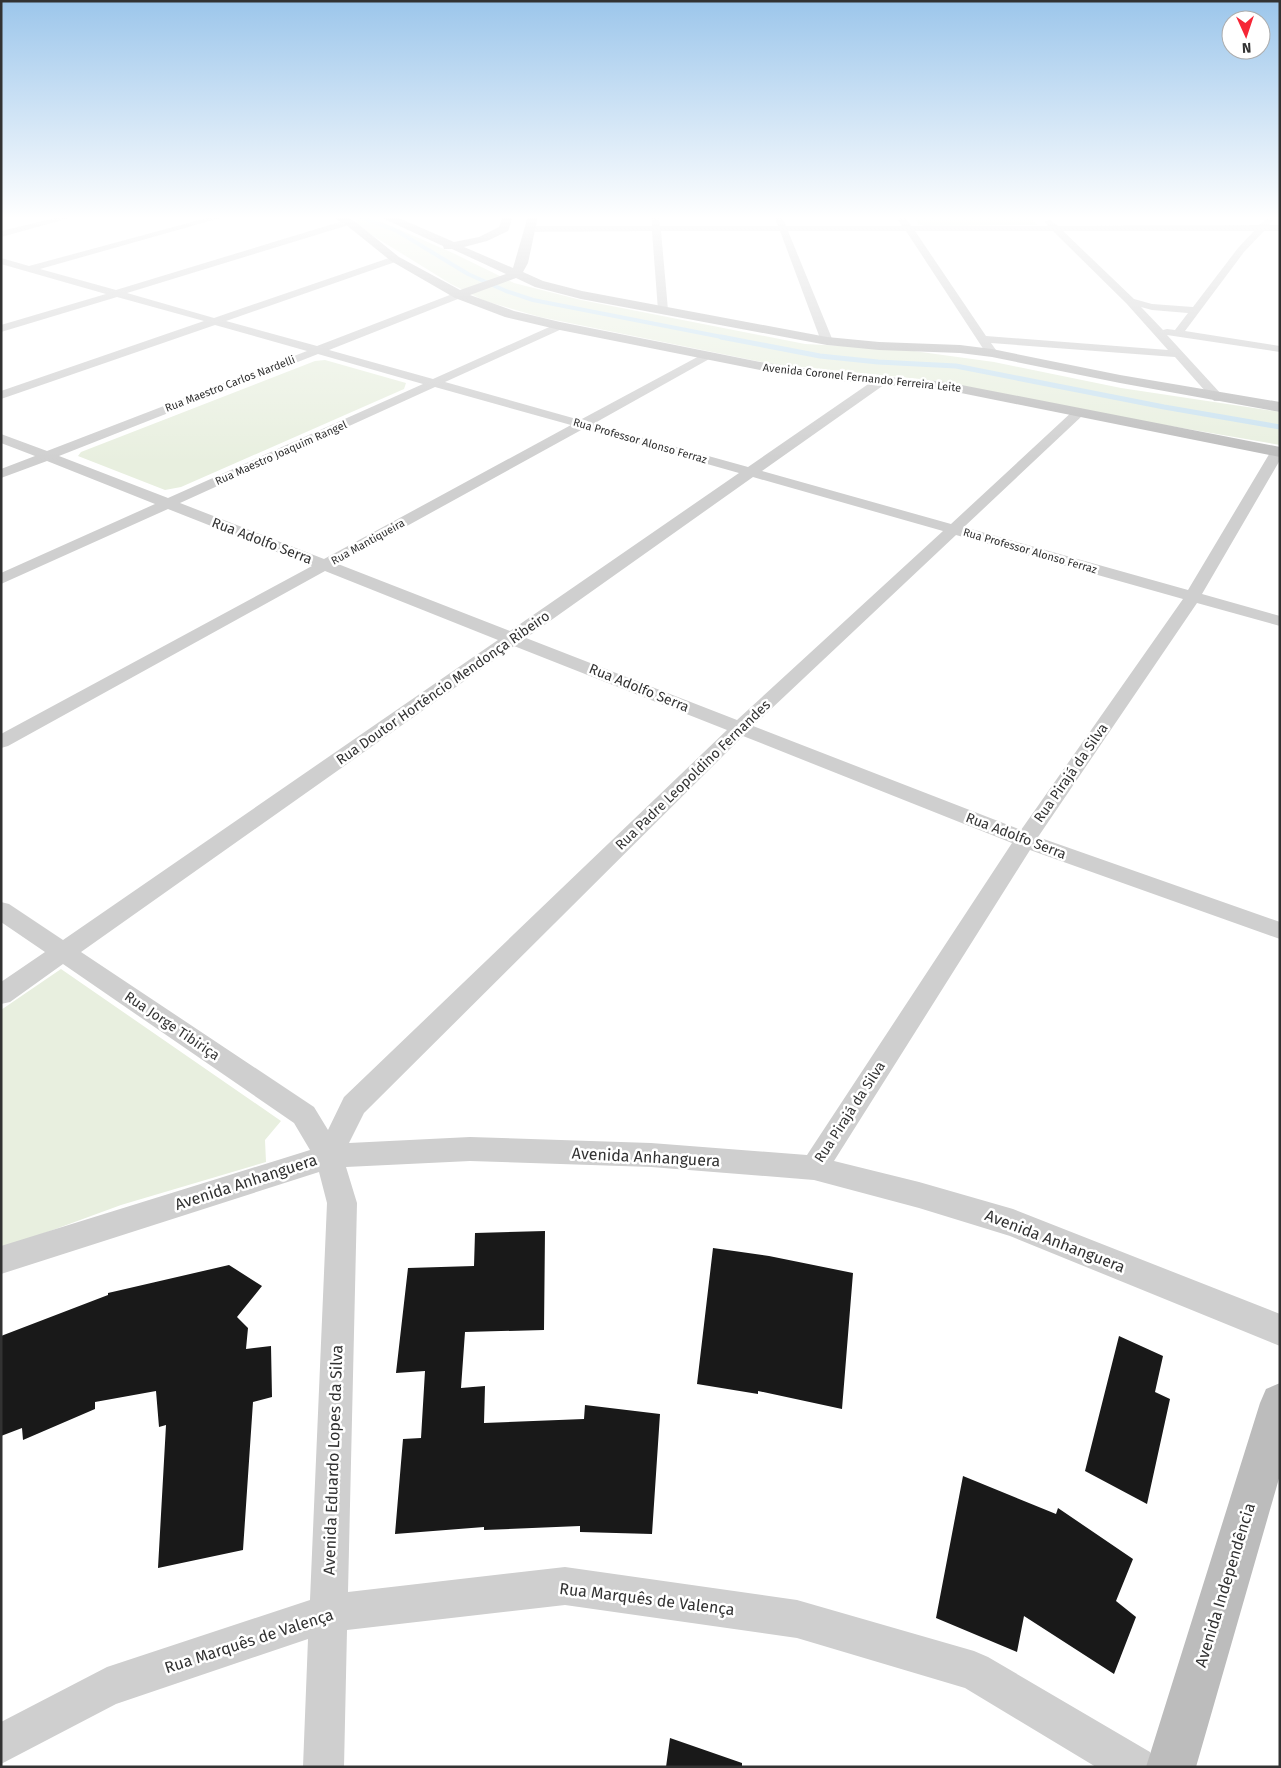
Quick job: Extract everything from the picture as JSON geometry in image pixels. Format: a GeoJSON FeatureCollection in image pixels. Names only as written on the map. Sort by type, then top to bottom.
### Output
{"type":"FeatureCollection","features":[{"type":"Feature","properties":{"kind":"street"},"geometry":{"type":"LineString","coordinates":[[1,329],[103,299]]}},
{"type":"Feature","properties":{"kind":"street","name":"Rua Professor Alonso Ferraz"},"geometry":{"type":"LineString","coordinates":[[135,299],[1280,621]]}},
{"type":"Feature","properties":{"kind":"street"},"geometry":{"type":"LineString","coordinates":[[1,394],[282,299]]}},
{"type":"Feature","properties":{"kind":"street","name":"Rua Maestro Carlos Nardelli"},"geometry":{"type":"LineString","coordinates":[[1,474],[450,299]]}},
{"type":"Feature","properties":{"kind":"street","name":"Avenida Coronel Fernando Ferreira Leite"},"geometry":{"type":"LineString","coordinates":[[467,299],[485,306],[560,326],[707,356],[831,376],[884,379],[946,386],[1279,451]]}},
{"type":"Feature","properties":{"kind":"street"},"geometry":{"type":"LineString","coordinates":[[603,299],[827,341],[879,346],[960,349],[992,353],[1218,398],[1280,407]]}},
{"type":"Feature","properties":{"kind":"street"},"geometry":{"type":"LineString","coordinates":[[662,299],[663,310]]}},
{"type":"Feature","properties":{"kind":"street"},"geometry":{"type":"LineString","coordinates":[[810,299],[827,341]]}},
{"type":"Feature","properties":{"kind":"street"},"geometry":{"type":"LineString","coordinates":[[956,299],[992,353]]}},
{"type":"Feature","properties":{"kind":"street"},"geometry":{"type":"LineString","coordinates":[[1126,299],[1218,398]]}},
{"type":"Feature","properties":{"kind":"street"},"geometry":{"type":"LineString","coordinates":[[1179,332],[1204,299]]}},
{"type":"Feature","properties":{"kind":"street"},"geometry":{"type":"LineString","coordinates":[[1130,302],[1152,307],[1196,310]]}},
{"type":"Feature","properties":{"kind":"street","name":"Rua Maestro Joaquim Rangel"},"geometry":{"type":"LineString","coordinates":[[1,579],[560,326]]}},
{"type":"Feature","properties":{"kind":"street"},"geometry":{"type":"LineString","coordinates":[[1159,332],[1179,332],[1280,350]]}},
{"type":"Feature","properties":{"kind":"street"},"geometry":{"type":"LineString","coordinates":[[983,338],[1179,354]]}},
{"type":"Feature","properties":{"kind":"street","name":"Rua Mantiqueira"},"geometry":{"type":"LineString","coordinates":[[1,742],[707,356]]}},
{"type":"Feature","properties":{"kind":"street","name":"Rua Doutor Hortêncio Mendonça Ribeiro"},"geometry":{"type":"LineString","coordinates":[[1,995],[64,953],[884,379]]}},
{"type":"Feature","properties":{"kind":"street"},"geometry":{"type":"LineString","coordinates":[[1078,413],[1067,403],[1071,388],[1120,379]]}},
{"type":"Feature","properties":{"kind":"street","name":"Rua Padre Leopoldino Fernandes"},"geometry":{"type":"LineString","coordinates":[[329,1156],[354,1106],[740,728],[1078,413]]}},
{"type":"Feature","properties":{"kind":"street","name":"Rua Adolfo Serra"},"geometry":{"type":"LineString","coordinates":[[1,438],[1025,840],[1280,931]]}},
{"type":"Feature","properties":{"kind":"street","name":"Rua Pirajá da Silva"},"geometry":{"type":"LineString","coordinates":[[814,1168],[1025,840],[1193,596],[1279,451]]}},
{"type":"Feature","properties":{"kind":"street","name":"Rua Jorge Tibiriça"},"geometry":{"type":"LineString","coordinates":[[1,910],[304,1115],[329,1156]]}},
{"type":"Feature","properties":{"kind":"street","name":"Avenida Anhanguera"},"geometry":{"type":"LineString","coordinates":[[1,1260],[329,1156],[470,1149],[651,1156],[814,1168],[1013,1223],[1280,1330]]}},
{"type":"Feature","properties":{"kind":"street","name":"Avenida Eduardo Lopes da Silva"},"geometry":{"type":"LineString","coordinates":[[322,1767],[342,1204],[329,1156]]}},
{"type":"Feature","properties":{"kind":"street","name":"Avenida Independência"},"geometry":{"type":"LineString","coordinates":[[1171,1767],[1277,1419]]}},
{"type":"Feature","properties":{"kind":"street","name":"Rua Marquês de Valença"},"geometry":{"type":"LineString","coordinates":[[1,1744],[107,1687],[328,1613],[565,1586],[797,1619],[974,1671],[1136,1767]]}},
{"type":"Feature","properties":{"kind":"green space"},"geometry":{"type":"Polygon","coordinates":[[[480,299],[575,299],[805,344],[899,349],[994,362],[1121,388],[1280,412],[1280,445],[920,379],[772,364],[540,317],[480,299]]]}},
{"type":"Feature","properties":{"kind":"green space"},"geometry":{"type":"Polygon","coordinates":[[[325,360],[406,383],[404,389],[181,487],[165,490],[78,456],[81,452],[315,361],[325,360]]]}},
{"type":"Feature","properties":{"kind":"green space"},"geometry":{"type":"Polygon","coordinates":[[[61,969],[281,1121],[265,1140],[266,1162],[121,1205],[1,1249],[1,1010],[61,969]]]}},
{"type":"Feature","properties":{"kind":"building"},"geometry":{"type":"Polygon","coordinates":[[[545,1231],[544,1330],[465,1332],[461,1388],[485,1386],[484,1423],[584,1419],[585,1405],[660,1414],[652,1534],[580,1532],[580,1526],[484,1530],[484,1527],[395,1534],[403,1439],[421,1438],[425,1371],[396,1373],[408,1268],[474,1266],[475,1233],[545,1231]]]}},
{"type":"Feature","properties":{"kind":"building"},"geometry":{"type":"Polygon","coordinates":[[[713,1248],[769,1256],[853,1273],[842,1409],[758,1391],[758,1394],[697,1384],[713,1248]]]}},
{"type":"Feature","properties":{"kind":"building"},"geometry":{"type":"Polygon","coordinates":[[[229,1265],[262,1286],[237,1317],[248,1328],[246,1349],[271,1346],[272,1397],[253,1402],[243,1550],[158,1568],[166,1425],[159,1427],[156,1391],[95,1402],[95,1409],[23,1440],[22,1428],[1,1436],[1,1336],[108,1295],[108,1293],[229,1265]]]}},
{"type":"Feature","properties":{"kind":"building"},"geometry":{"type":"Polygon","coordinates":[[[1119,1336],[1163,1356],[1155,1392],[1170,1399],[1147,1504],[1085,1471],[1119,1336]]]}},
{"type":"Feature","properties":{"kind":"building"},"geometry":{"type":"Polygon","coordinates":[[[963,1476],[1056,1514],[1058,1508],[1133,1559],[1116,1601],[1136,1617],[1114,1674],[1024,1616],[1017,1652],[936,1618],[963,1476]]]}},
{"type":"Feature","properties":{"kind":"building"},"geometry":{"type":"Polygon","coordinates":[[[670,1738],[742,1763],[742,1767],[666,1767],[670,1738]]]}},
{"type":"Feature","properties":{"kind":"waterway"},"geometry":{"type":"LineString","coordinates":[[529,299],[727,338]]}},
{"type":"Feature","properties":{"kind":"waterway"},"geometry":{"type":"LineString","coordinates":[[721,337],[820,356],[878,362],[956,366],[1164,407],[1280,427]]}}]}
